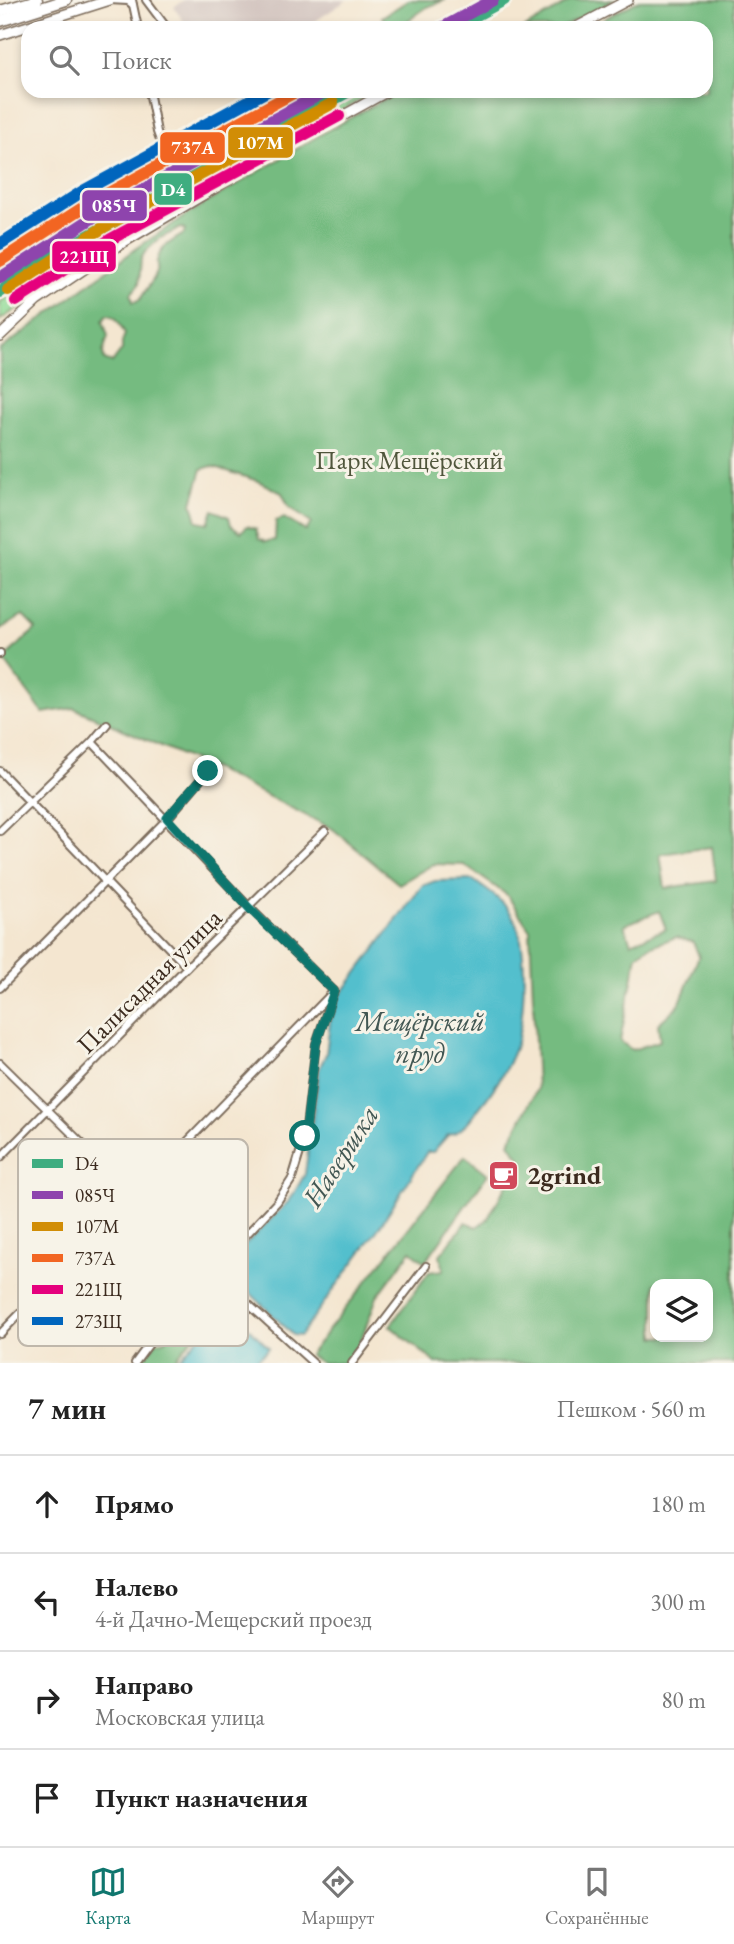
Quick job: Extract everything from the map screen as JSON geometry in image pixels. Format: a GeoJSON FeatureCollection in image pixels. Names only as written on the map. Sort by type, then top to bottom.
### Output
{"type":"FeatureCollection","features":[{"type":"Feature","properties":{"kind":"main road"},"geometry":{"type":"LineString","coordinates":[[0,11],[37,0]]}},
{"type":"Feature","properties":{"kind":"main road"},"geometry":{"type":"LineString","coordinates":[[0,21],[48,3],[66,0]]}},
{"type":"Feature","properties":{"kind":"street"},"geometry":{"type":"LineString","coordinates":[[46,21],[110,0],[133,2],[137,21]]}},
{"type":"Feature","properties":{"kind":"street"},"geometry":{"type":"LineString","coordinates":[[146,0],[162,21]]}},
{"type":"Feature","properties":{"kind":"street"},"geometry":{"type":"LineString","coordinates":[[588,21],[628,0]]}},
{"type":"Feature","properties":{"kind":"street"},"geometry":{"type":"LineString","coordinates":[[46,21],[51,14],[48,3]]}},
{"type":"Feature","properties":{"kind":"street"},"geometry":{"type":"LineString","coordinates":[[0,35],[21,29]]}},
{"type":"Feature","properties":{"kind":"street"},"geometry":{"type":"LineString","coordinates":[[150,98],[162,146]]}},
{"type":"Feature","properties":{"kind":"street"},"geometry":{"type":"LineString","coordinates":[[0,336],[37,301],[124,242],[257,163],[375,98]]}},
{"type":"Feature","properties":{"kind":"street"},"geometry":{"type":"LineString","coordinates":[[0,831],[92,742],[107,724]]}},
{"type":"Feature","properties":{"kind":"street"},"geometry":{"type":"LineString","coordinates":[[92,742],[167,818],[249,908],[334,991]]}},
{"type":"Feature","properties":{"kind":"street"},"geometry":{"type":"LineString","coordinates":[[0,771],[187,967]]}},
{"type":"Feature","properties":{"kind":"street"},"geometry":{"type":"LineString","coordinates":[[0,988],[167,818],[208,771]]}},
{"type":"Feature","properties":{"kind":"street","name":"Палисадная улица"},"geometry":{"type":"LineString","coordinates":[[19,1139],[187,967],[325,831]]}},
{"type":"Feature","properties":{"kind":"street"},"geometry":{"type":"LineString","coordinates":[[191,1139],[334,991]]}},
{"type":"Feature","properties":{"kind":"street"},"geometry":{"type":"LineString","coordinates":[[248,1231],[277,1202],[292,1179],[305,1136],[316,1044],[334,991]]}},
{"type":"Feature","properties":{"kind":"street"},"geometry":{"type":"LineString","coordinates":[[0,1063],[77,1139]]}},
{"type":"Feature","properties":{"kind":"street","name":"Палисадная улица"},"geometry":{"type":"LineString","coordinates":[[0,1158],[18,1140]]}},
{"type":"Feature","properties":{"kind":"street"},"geometry":{"type":"LineString","coordinates":[[352,1363],[426,1266]]}},
{"type":"Feature","properties":{"kind":"street"},"geometry":{"type":"LineString","coordinates":[[248,1303],[313,1363]]}},
{"type":"Feature","properties":{"kind":"street"},"geometry":{"type":"LineString","coordinates":[[0,1334],[18,1316]]}},
{"type":"Feature","properties":{"kind":"street"},"geometry":{"type":"LineString","coordinates":[[135,1363],[148,1346]]}},
{"type":"Feature","properties":{"kind":"shaded area"},"geometry":{"type":"Polygon","coordinates":[[[184,0],[347,0],[316,21],[183,21],[174,7],[184,0]]]}},
{"type":"Feature","properties":{"kind":"green space"},"geometry":{"type":"Polygon","coordinates":[[[409,0],[445,0],[427,7],[407,21],[385,21],[382,17],[409,0]]]}},
{"type":"Feature","properties":{"kind":"green space"},"geometry":{"type":"Polygon","coordinates":[[[572,0],[615,0],[574,21],[537,21],[572,0]]]}},
{"type":"Feature","properties":{"kind":"green space","name":"Парк Мещёрский"},"geometry":{"type":"Polygon","coordinates":[[[640,0],[734,0],[734,1363],[436,1363],[390,1326],[429,1272],[444,1270],[440,1255],[466,1222],[476,1227],[487,1220],[521,1159],[509,1143],[537,1089],[530,930],[507,895],[464,865],[434,864],[399,884],[333,829],[214,769],[74,708],[43,713],[3,659],[36,629],[23,616],[0,629],[0,350],[137,248],[191,212],[386,98],[713,98],[713,21],[600,21],[640,0]],[[181,228],[160,238],[145,252],[141,259],[139,284],[131,294],[133,302],[140,300],[155,276],[161,252],[184,234],[185,229],[181,228]],[[107,315],[103,321],[108,336],[103,352],[104,360],[112,363],[122,350],[125,334],[116,319],[107,315]],[[212,466],[202,469],[192,503],[197,521],[208,523],[213,510],[229,517],[231,525],[241,532],[247,526],[256,529],[259,539],[265,542],[275,540],[276,521],[284,518],[306,531],[311,523],[289,507],[282,493],[258,481],[212,466]],[[712,847],[660,854],[665,888],[716,881],[712,847]],[[659,911],[624,925],[631,943],[666,929],[659,911]],[[676,937],[649,947],[637,955],[620,1041],[632,1050],[660,1041],[658,1024],[679,1005],[699,956],[693,942],[676,937]]]}},
{"type":"Feature","properties":{"kind":"green space"},"geometry":{"type":"Polygon","coordinates":[[[351,98],[364,98],[291,139],[212,179],[210,177],[256,154],[351,98]]]}},
{"type":"Feature","properties":{"kind":"green space"},"geometry":{"type":"Polygon","coordinates":[[[164,201],[168,206],[159,219],[131,233],[0,320],[0,302],[66,258],[164,201]]]}},
{"type":"Feature","properties":{"kind":"green space"},"geometry":{"type":"Polygon","coordinates":[[[465,1156],[488,1174],[425,1262],[411,1251],[377,1297],[358,1348],[347,1363],[321,1363],[309,1355],[465,1156]]]}},
{"type":"Feature","properties":{"kind":"green space"},"geometry":{"type":"Polygon","coordinates":[[[153,1346],[186,1346],[172,1363],[141,1363],[153,1346]]]}},
{"type":"Feature","properties":{"kind":"water","name":"Мещёрский пруд"},"geometry":{"type":"Polygon","coordinates":[[[473,880],[505,905],[514,918],[523,954],[524,972],[517,1041],[501,1077],[482,1105],[460,1129],[448,1135],[433,1152],[427,1152],[378,1229],[300,1336],[293,1335],[248,1291],[248,1242],[290,1200],[305,1174],[319,1069],[326,1054],[330,1022],[339,997],[422,886],[435,881],[473,880]]]}},
{"type":"Feature","properties":{"kind":"water"},"geometry":{"type":"Polygon","coordinates":[[[248,1327],[269,1348],[254,1363],[176,1363],[191,1346],[248,1346],[248,1327]]]}},
{"type":"Feature","properties":{"kind":"transit line","name":"085Ч"},"geometry":{"type":"LineString","coordinates":[[455,21],[493,0]]}},
{"type":"Feature","properties":{"kind":"transit line","name":"D4"},"geometry":{"type":"LineString","coordinates":[[466,21],[504,0]]}},
{"type":"Feature","properties":{"kind":"transit line","name":"273Щ"},"geometry":{"type":"LineString","coordinates":[[0,244],[83,191],[254,98]]}},
{"type":"Feature","properties":{"kind":"transit line","name":"737А"},"geometry":{"type":"LineString","coordinates":[[0,261],[90,203],[284,98]]}},
{"type":"Feature","properties":{"kind":"transit line","name":"085Ч"},"geometry":{"type":"LineString","coordinates":[[0,278],[97,215],[313,98]]}},
{"type":"Feature","properties":{"kind":"transit line","name":"D4"},"geometry":{"type":"LineString","coordinates":[[0,292],[61,251],[336,98]]}},
{"type":"Feature","properties":{"kind":"transit line","name":"107М"},"geometry":{"type":"LineString","coordinates":[[8,290],[104,227],[333,103]]}},
{"type":"Feature","properties":{"kind":"transit line","name":"221Щ"},"geometry":{"type":"LineString","coordinates":[[16,301],[111,239],[339,116]]}},
{"type":"Feature","properties":{"kind":"place","name":"2grind"},"geometry":{"type":"Point","coordinates":[504,1175]}},
{"type":"Feature","properties":{"kind":"route"},"geometry":{"type":"LineString","coordinates":[[208,771],[167,818],[249,908],[334,991],[316,1044],[305,1136]]}},
{"type":"Feature","properties":{"kind":"water label","name":"Навершка"},"geometry":{"type":"Point","coordinates":[340,1156]}}]}
